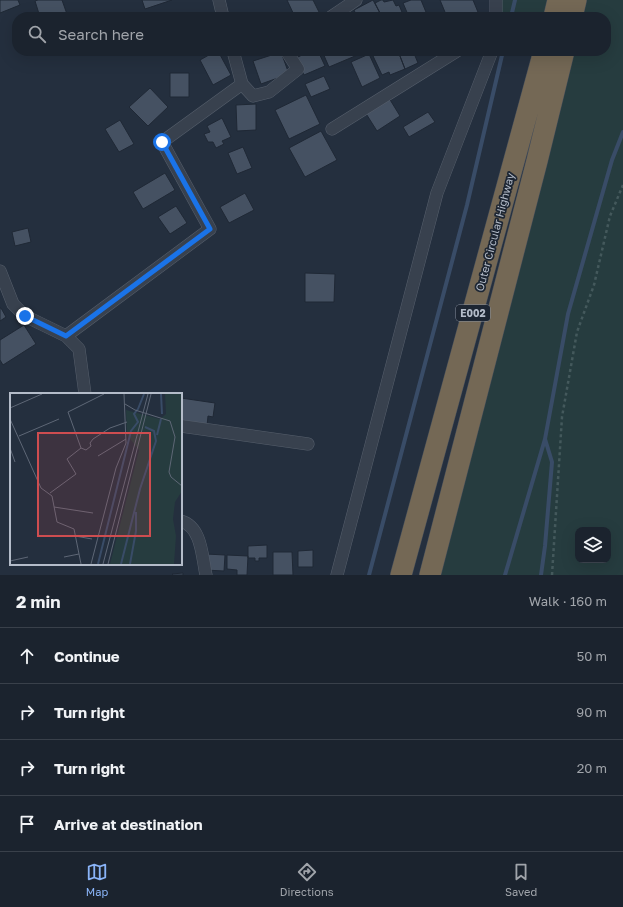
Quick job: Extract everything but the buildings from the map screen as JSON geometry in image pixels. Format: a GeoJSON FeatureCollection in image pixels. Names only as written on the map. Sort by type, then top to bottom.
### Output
{"type":"FeatureCollection","features":[{"type":"Feature","properties":{"kind":"highway","name":"Outer Circular Highway"},"geometry":{"type":"LineString","coordinates":[[401,575],[543,56]]}},
{"type":"Feature","properties":{"kind":"highway","name":"Outer Circular Highway"},"geometry":{"type":"LineString","coordinates":[[430,575],[563,56]]}},
{"type":"Feature","properties":{"kind":"street"},"geometry":{"type":"LineString","coordinates":[[218,0],[222,12]]}},
{"type":"Feature","properties":{"kind":"street"},"geometry":{"type":"LineString","coordinates":[[338,12],[356,0]]}},
{"type":"Feature","properties":{"kind":"street"},"geometry":{"type":"LineString","coordinates":[[496,0],[496,12]]}},
{"type":"Feature","properties":{"kind":"street"},"geometry":{"type":"LineString","coordinates":[[234,56],[242,84],[253,96],[269,92],[298,69],[290,56]]}},
{"type":"Feature","properties":{"kind":"street"},"geometry":{"type":"LineString","coordinates":[[332,129],[449,56]]}},
{"type":"Feature","properties":{"kind":"street"},"geometry":{"type":"LineString","coordinates":[[337,575],[437,192],[490,56]]}},
{"type":"Feature","properties":{"kind":"street"},"geometry":{"type":"LineString","coordinates":[[66,336],[210,229],[162,142],[242,84]]}},
{"type":"Feature","properties":{"kind":"street"},"geometry":{"type":"LineString","coordinates":[[0,271],[13,304],[25,316],[66,336],[79,349],[86,393]]}},
{"type":"Feature","properties":{"kind":"street"},"geometry":{"type":"LineString","coordinates":[[182,426],[308,444]]}},
{"type":"Feature","properties":{"kind":"street"},"geometry":{"type":"LineString","coordinates":[[182,521],[187,523],[197,534],[208,575]]}},
{"type":"Feature","properties":{"kind":"path"},"geometry":{"type":"LineString","coordinates":[[552,575],[562,417],[577,332],[594,285],[610,216],[623,185]]}},
{"type":"Feature","properties":{"kind":"green space"},"geometry":{"type":"Polygon","coordinates":[[[496,0],[623,0],[623,575],[441,575],[562,92],[533,56],[611,56],[611,12],[498,12],[496,0]]]}},
{"type":"Feature","properties":{"kind":"waterway"},"geometry":{"type":"LineString","coordinates":[[512,12],[515,0]]}},
{"type":"Feature","properties":{"kind":"waterway"},"geometry":{"type":"LineString","coordinates":[[369,575],[467,205],[502,56]]}},
{"type":"Feature","properties":{"kind":"waterway"},"geometry":{"type":"LineString","coordinates":[[505,575],[545,439],[568,314],[612,160],[623,132]]}},
{"type":"Feature","properties":{"kind":"waterway"},"geometry":{"type":"LineString","coordinates":[[541,575],[552,462],[545,439]]}},
{"type":"Feature","properties":{"kind":"route"},"geometry":{"type":"LineString","coordinates":[[25,316],[66,336],[210,229],[162,142]]}}]}
